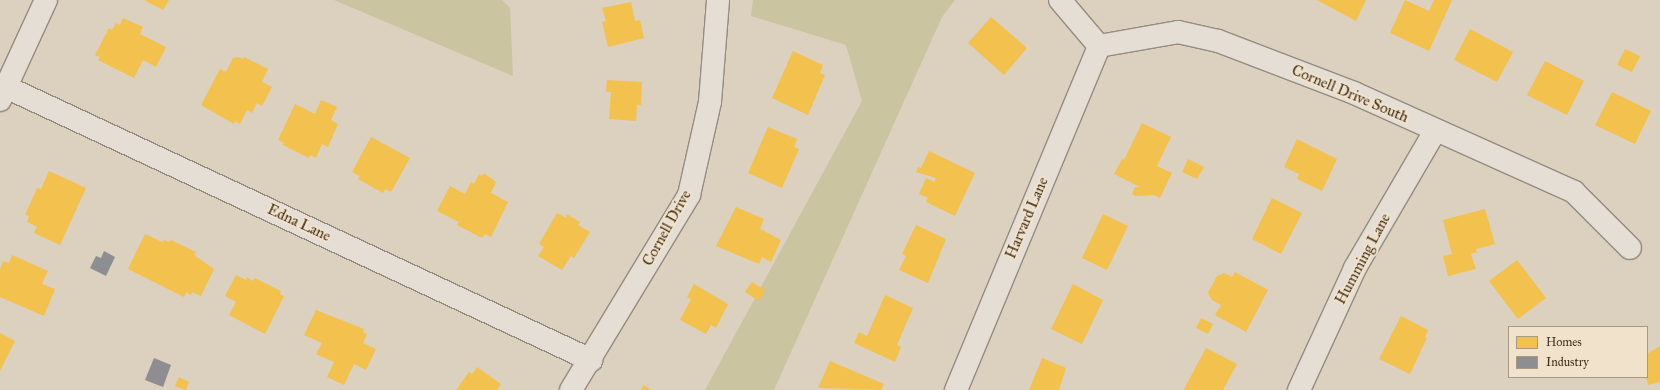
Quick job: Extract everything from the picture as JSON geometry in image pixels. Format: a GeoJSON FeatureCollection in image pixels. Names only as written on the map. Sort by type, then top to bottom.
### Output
{"type":"FeatureCollection","features":[{"type":"Feature","properties":{"kind":"street"},"geometry":{"type":"LineString","coordinates":[[3,94],[46,0]]}},
{"type":"Feature","properties":{"kind":"street","name":"Cornell Drive"},"geometry":{"type":"LineString","coordinates":[[571,390],[591,360],[689,195],[710,102],[718,0]]}},
{"type":"Feature","properties":{"kind":"street"},"geometry":{"type":"LineString","coordinates":[[1060,0],[1099,46]]}},
{"type":"Feature","properties":{"kind":"street","name":"Cornell Drive South"},"geometry":{"type":"LineString","coordinates":[[1099,46],[1178,32],[1218,41],[1354,93],[1435,131],[1574,192],[1630,248]]}},
{"type":"Feature","properties":{"kind":"street","name":"Harvard Lane"},"geometry":{"type":"LineString","coordinates":[[956,390],[1099,46]]}},
{"type":"Feature","properties":{"kind":"street","name":"Edna Lane"},"geometry":{"type":"LineString","coordinates":[[3,94],[591,360]]}},
{"type":"Feature","properties":{"kind":"street","name":"Humming Lane"},"geometry":{"type":"LineString","coordinates":[[1298,390],[1355,268],[1435,131]]}},
{"type":"Feature","properties":{"kind":"shaded area"},"geometry":{"type":"Polygon","coordinates":[[[334,0],[502,0],[510,8],[513,76],[334,0]]]}},
{"type":"Feature","properties":{"kind":"shaded area"},"geometry":{"type":"Polygon","coordinates":[[[753,0],[955,0],[942,17],[774,390],[705,390],[862,101],[846,45],[751,16],[753,0]]]}},
{"type":"Feature","properties":{"kind":"building: Homes"},"geometry":{"type":"Polygon","coordinates":[[[144,0],[169,0],[163,10],[144,0]]]}},
{"type":"Feature","properties":{"kind":"building: Homes"},"geometry":{"type":"Polygon","coordinates":[[[1317,0],[1366,0],[1356,21],[1317,0]]]}},
{"type":"Feature","properties":{"kind":"building: Homes"},"geometry":{"type":"Polygon","coordinates":[[[1405,0],[1429,11],[1434,0],[1452,0],[1429,51],[1390,33],[1405,0]]]}},
{"type":"Feature","properties":{"kind":"building: Homes"},"geometry":{"type":"Polygon","coordinates":[[[631,2],[635,21],[640,20],[644,38],[608,47],[602,22],[606,21],[602,8],[631,2]]]}},
{"type":"Feature","properties":{"kind":"building: Homes"},"geometry":{"type":"Polygon","coordinates":[[[991,17],[1027,48],[1004,75],[968,43],[991,17]]]}},
{"type":"Feature","properties":{"kind":"building: Homes"},"geometry":{"type":"Polygon","coordinates":[[[123,18],[143,27],[140,34],[166,47],[156,67],[143,60],[134,78],[98,60],[100,57],[95,55],[109,28],[112,30],[116,23],[120,25],[123,18]]]}},
{"type":"Feature","properties":{"kind":"building: Homes"},"geometry":{"type":"Polygon","coordinates":[[[1470,29],[1513,52],[1497,82],[1454,60],[1470,29]]]}},
{"type":"Feature","properties":{"kind":"building: Homes"},"geometry":{"type":"Polygon","coordinates":[[[1625,49],[1640,56],[1632,72],[1617,65],[1625,49]]]}},
{"type":"Feature","properties":{"kind":"building: Homes"},"geometry":{"type":"Polygon","coordinates":[[[793,51],[823,65],[820,73],[825,75],[808,115],[772,98],[793,51]]]}},
{"type":"Feature","properties":{"kind":"building: Homes"},"geometry":{"type":"Polygon","coordinates":[[[238,57],[243,59],[244,57],[268,69],[262,82],[272,87],[262,106],[257,103],[252,113],[247,110],[240,124],[235,121],[234,124],[201,105],[220,69],[226,72],[233,58],[238,57]]]}},
{"type":"Feature","properties":{"kind":"building: Homes"},"geometry":{"type":"Polygon","coordinates":[[[1545,61],[1584,81],[1567,115],[1527,95],[1545,61]]]}},
{"type":"Feature","properties":{"kind":"building: Homes"},"geometry":{"type":"Polygon","coordinates":[[[607,80],[642,82],[641,105],[637,105],[636,121],[609,119],[611,92],[606,92],[607,80]]]}},
{"type":"Feature","properties":{"kind":"building: Homes"},"geometry":{"type":"Polygon","coordinates":[[[1612,92],[1651,111],[1635,144],[1595,125],[1612,92]]]}},
{"type":"Feature","properties":{"kind":"building: Homes"},"geometry":{"type":"Polygon","coordinates":[[[321,100],[337,107],[331,120],[338,124],[328,147],[322,144],[316,158],[310,155],[309,158],[283,145],[284,143],[278,140],[295,104],[315,114],[321,100]]]}},
{"type":"Feature","properties":{"kind":"building: Homes"},"geometry":{"type":"Polygon","coordinates":[[[1142,123],[1171,137],[1157,166],[1172,173],[1160,198],[1154,195],[1136,196],[1132,194],[1135,187],[1140,187],[1114,174],[1122,159],[1124,160],[1142,123]]]}},
{"type":"Feature","properties":{"kind":"building: Homes"},"geometry":{"type":"Polygon","coordinates":[[[768,127],[797,139],[794,147],[799,149],[782,188],[748,173],[768,127]]]}},
{"type":"Feature","properties":{"kind":"building: Homes"},"geometry":{"type":"Polygon","coordinates":[[[371,137],[410,158],[391,192],[385,189],[383,193],[358,179],[360,176],[352,172],[371,137]]]}},
{"type":"Feature","properties":{"kind":"building: Homes"},"geometry":{"type":"Polygon","coordinates":[[[1297,139],[1337,159],[1322,191],[1297,179],[1299,174],[1284,167],[1297,139]]]}},
{"type":"Feature","properties":{"kind":"building: Homes"},"geometry":{"type":"Polygon","coordinates":[[[929,151],[975,173],[955,216],[926,202],[928,198],[919,194],[926,178],[934,182],[936,178],[916,172],[918,167],[921,168],[929,151]]]}},
{"type":"Feature","properties":{"kind":"building: Homes"},"geometry":{"type":"Polygon","coordinates":[[[1188,159],[1204,167],[1197,179],[1182,172],[1188,159]]]}},
{"type":"Feature","properties":{"kind":"building: Homes"},"geometry":{"type":"Polygon","coordinates":[[[49,171],[86,188],[60,245],[34,233],[37,227],[27,222],[29,216],[25,215],[37,188],[41,189],[49,171]]]}},
{"type":"Feature","properties":{"kind":"building: Homes"},"geometry":{"type":"Polygon","coordinates":[[[484,173],[496,182],[491,193],[508,202],[491,237],[485,234],[482,238],[457,225],[459,222],[437,211],[450,186],[465,194],[471,182],[474,184],[479,174],[482,176],[484,173]]]}},
{"type":"Feature","properties":{"kind":"building: Homes"},"geometry":{"type":"Polygon","coordinates":[[[1272,198],[1302,213],[1281,254],[1252,239],[1272,198]]]}},
{"type":"Feature","properties":{"kind":"building: Homes"},"geometry":{"type":"Polygon","coordinates":[[[736,207],[764,219],[760,229],[781,240],[771,262],[762,257],[759,264],[716,246],[736,207]]]}},
{"type":"Feature","properties":{"kind":"building: Homes"},"geometry":{"type":"Polygon","coordinates":[[[1485,209],[1495,244],[1476,249],[1477,252],[1471,254],[1476,269],[1448,276],[1443,256],[1452,254],[1443,220],[1485,209]]]}},
{"type":"Feature","properties":{"kind":"building: Homes"},"geometry":{"type":"Polygon","coordinates":[[[557,213],[566,218],[567,214],[580,222],[578,225],[590,232],[574,258],[571,256],[562,270],[538,256],[544,247],[539,244],[557,213]]]}},
{"type":"Feature","properties":{"kind":"building: Homes"},"geometry":{"type":"Polygon","coordinates":[[[1103,214],[1128,226],[1107,270],[1082,258],[1103,214]]]}},
{"type":"Feature","properties":{"kind":"building: Homes"},"geometry":{"type":"Polygon","coordinates":[[[916,225],[946,239],[928,283],[899,270],[906,256],[902,254],[916,225]]]}},
{"type":"Feature","properties":{"kind":"building: Homes"},"geometry":{"type":"Polygon","coordinates":[[[145,234],[162,242],[164,240],[169,242],[171,240],[196,252],[194,255],[214,269],[201,296],[192,292],[191,295],[186,292],[184,297],[128,269],[145,234]]]}},
{"type":"Feature","properties":{"kind":"building: Homes"},"geometry":{"type":"Polygon","coordinates":[[[12,255],[48,271],[42,284],[55,289],[44,316],[0,297],[0,269],[3,261],[9,263],[12,255]]]}},
{"type":"Feature","properties":{"kind":"building: Homes"},"geometry":{"type":"Polygon","coordinates":[[[1517,260],[1546,298],[1518,319],[1489,281],[1517,260]]]}},
{"type":"Feature","properties":{"kind":"building: Homes"},"geometry":{"type":"Polygon","coordinates":[[[1235,272],[1268,290],[1246,332],[1215,315],[1221,305],[1212,300],[1208,293],[1217,276],[1224,273],[1232,277],[1235,272]]]}},
{"type":"Feature","properties":{"kind":"building: Homes"},"geometry":{"type":"Polygon","coordinates":[[[236,275],[246,280],[247,277],[253,281],[255,278],[281,291],[280,294],[284,296],[265,334],[229,315],[236,302],[225,296],[236,275]]]}},
{"type":"Feature","properties":{"kind":"building: Homes"},"geometry":{"type":"Polygon","coordinates":[[[752,282],[765,290],[759,301],[745,292],[752,282]]]}},
{"type":"Feature","properties":{"kind":"building: Homes"},"geometry":{"type":"Polygon","coordinates":[[[694,284],[728,304],[716,328],[711,325],[706,334],[680,320],[691,299],[687,297],[694,284]]]}},
{"type":"Feature","properties":{"kind":"building: Homes"},"geometry":{"type":"Polygon","coordinates":[[[1073,284],[1103,300],[1082,344],[1051,329],[1073,284]]]}},
{"type":"Feature","properties":{"kind":"building: Homes"},"geometry":{"type":"Polygon","coordinates":[[[885,295],[913,308],[897,345],[901,347],[895,362],[854,343],[859,332],[867,336],[885,295]]]}},
{"type":"Feature","properties":{"kind":"building: Homes"},"geometry":{"type":"Polygon","coordinates":[[[316,310],[364,329],[363,332],[367,334],[363,343],[376,349],[366,370],[354,364],[344,385],[327,377],[334,362],[316,354],[322,343],[304,335],[316,310]]]}},
{"type":"Feature","properties":{"kind":"building: Homes"},"geometry":{"type":"Polygon","coordinates":[[[1401,316],[1428,330],[1425,337],[1427,338],[1410,374],[1379,359],[1401,316]]]}},
{"type":"Feature","properties":{"kind":"building: Homes"},"geometry":{"type":"Polygon","coordinates":[[[1201,318],[1213,324],[1208,334],[1196,328],[1201,318]]]}},
{"type":"Feature","properties":{"kind":"building: Homes"},"geometry":{"type":"Polygon","coordinates":[[[0,333],[15,341],[0,371],[0,333]]]}},
{"type":"Feature","properties":{"kind":"building: Homes"},"geometry":{"type":"Polygon","coordinates":[[[1660,346],[1660,382],[1648,385],[1646,378],[1648,378],[1648,353],[1660,346]]]}},
{"type":"Feature","properties":{"kind":"building: Homes"},"geometry":{"type":"Polygon","coordinates":[[[1206,348],[1237,364],[1223,390],[1184,389],[1206,348]]]}},
{"type":"Feature","properties":{"kind":"building: Homes"},"geometry":{"type":"Polygon","coordinates":[[[1042,358],[1066,368],[1059,390],[1029,390],[1042,358]]]}},
{"type":"Feature","properties":{"kind":"building: Homes"},"geometry":{"type":"Polygon","coordinates":[[[830,361],[884,384],[881,390],[818,388],[830,361]]]}},
{"type":"Feature","properties":{"kind":"building: Homes"},"geometry":{"type":"Polygon","coordinates":[[[477,367],[501,384],[497,390],[456,390],[469,372],[472,374],[477,367]]]}},
{"type":"Feature","properties":{"kind":"building: Homes"},"geometry":{"type":"Polygon","coordinates":[[[179,377],[189,382],[186,390],[175,386],[179,377]]]}},
{"type":"Feature","properties":{"kind":"building: Homes"},"geometry":{"type":"Polygon","coordinates":[[[644,385],[651,390],[641,390],[644,385]]]}},
{"type":"Feature","properties":{"kind":"building: Industry"},"geometry":{"type":"Polygon","coordinates":[[[104,251],[115,257],[106,276],[90,268],[96,256],[101,258],[104,251]]]}},
{"type":"Feature","properties":{"kind":"building: Industry"},"geometry":{"type":"Polygon","coordinates":[[[154,358],[171,365],[163,387],[145,380],[154,358]]]}}]}
